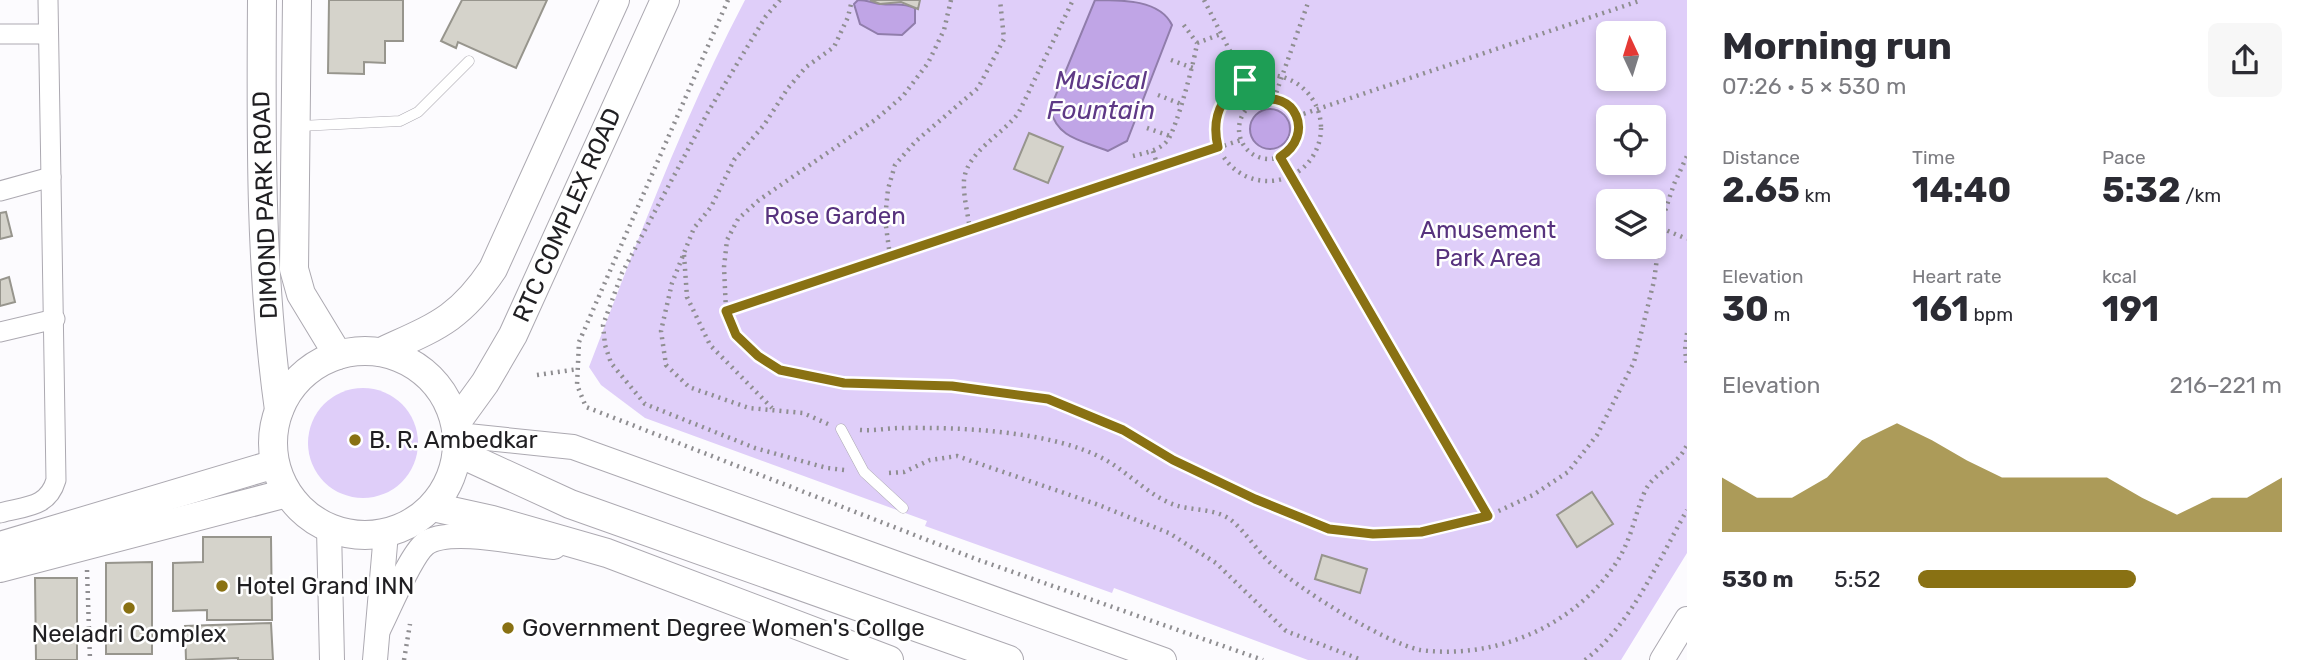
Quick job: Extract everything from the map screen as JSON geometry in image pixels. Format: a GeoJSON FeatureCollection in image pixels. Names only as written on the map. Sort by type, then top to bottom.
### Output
{"type":"FeatureCollection","features":[{"type":"Feature","properties":{"kind":"main road","name":"DIMOND PARK ROAD"},"geometry":{"type":"LineString","coordinates":[[262,0],[263,229],[269,337],[279,410]]}},
{"type":"Feature","properties":{"kind":"main road","name":"DIMOND PARK ROAD"},"geometry":{"type":"LineString","coordinates":[[297,0],[294,269],[301,294],[338,355]]}},
{"type":"Feature","properties":{"kind":"main road","name":"RTC COMPLEX ROAD"},"geometry":{"type":"LineString","coordinates":[[381,352],[446,322],[475,296],[494,270],[615,0]]}},
{"type":"Feature","properties":{"kind":"main road","name":"RTC COMPLEX ROAD"},"geometry":{"type":"LineString","coordinates":[[457,437],[513,335],[665,0]]}},
{"type":"Feature","properties":{"kind":"main road"},"geometry":{"type":"LineString","coordinates":[[360,351],[381,352],[407,360],[430,376],[445,398],[457,437],[448,486],[433,507],[411,523],[386,533],[359,535],[329,529],[306,514],[286,493],[275,464],[273,437],[279,410],[293,386],[313,367],[338,355],[360,351]]}},
{"type":"Feature","properties":{"kind":"main road"},"geometry":{"type":"LineString","coordinates":[[457,437],[570,504],[1009,660]]}},
{"type":"Feature","properties":{"kind":"main road"},"geometry":{"type":"LineString","coordinates":[[0,545],[275,464]]}},
{"type":"Feature","properties":{"kind":"main road"},"geometry":{"type":"LineString","coordinates":[[0,568],[286,493]]}},
{"type":"Feature","properties":{"kind":"main road"},"geometry":{"type":"LineString","coordinates":[[433,507],[492,520],[607,553],[889,660]]}},
{"type":"Feature","properties":{"kind":"street"},"geometry":{"type":"LineString","coordinates":[[0,513],[41,502],[52,495],[56,480],[48,0]]}},
{"type":"Feature","properties":{"kind":"street"},"geometry":{"type":"LineString","coordinates":[[0,34],[47,34]]}},
{"type":"Feature","properties":{"kind":"street"},"geometry":{"type":"LineString","coordinates":[[0,191],[51,177]]}},
{"type":"Feature","properties":{"kind":"street"},"geometry":{"type":"LineString","coordinates":[[0,332],[55,318]]}},
{"type":"Feature","properties":{"kind":"street"},"geometry":{"type":"LineString","coordinates":[[457,437],[573,447],[1164,660]]}},
{"type":"Feature","properties":{"kind":"street"},"geometry":{"type":"LineString","coordinates":[[329,529],[332,660]]}},
{"type":"Feature","properties":{"kind":"street"},"geometry":{"type":"LineString","coordinates":[[375,660],[386,533]]}},
{"type":"Feature","properties":{"kind":"street"},"geometry":{"type":"LineString","coordinates":[[378,630],[411,564],[425,544],[445,537],[467,536],[607,553]]}},
{"type":"Feature","properties":{"kind":"street"},"geometry":{"type":"LineString","coordinates":[[1662,660],[1687,619]]}},
{"type":"Feature","properties":{"kind":"lane"},"geometry":{"type":"LineString","coordinates":[[296,126],[400,121],[418,112],[469,61]]}},
{"type":"Feature","properties":{"kind":"lane"},"geometry":{"type":"LineString","coordinates":[[841,429],[864,472],[903,508]]}},
{"type":"Feature","properties":{"kind":"path"},"geometry":{"type":"LineString","coordinates":[[728,0],[579,342],[577,385],[586,407],[976,559],[1263,660]]}},
{"type":"Feature","properties":{"kind":"path"},"geometry":{"type":"LineString","coordinates":[[780,0],[766,16],[708,112],[622,273],[603,325],[605,345],[611,363],[645,404],[755,448],[827,468],[904,472],[930,460],[957,456],[1096,504],[1169,533],[1216,563],[1286,631],[1362,660]]}},
{"type":"Feature","properties":{"kind":"path"},"geometry":{"type":"LineString","coordinates":[[852,0],[848,17],[834,47],[806,67],[734,160],[711,207],[694,228],[663,313],[662,348],[666,365],[689,387],[711,397],[749,408],[773,408],[803,413],[841,429],[993,430],[1068,446],[1103,458],[1174,505],[1220,514],[1231,520],[1274,566],[1352,618],[1419,650],[1454,654],[1482,653],[1514,646],[1567,617],[1592,593],[1616,562],[1633,533],[1646,489],[1656,477],[1673,466],[1687,445]]}},
{"type":"Feature","properties":{"kind":"path"},"geometry":{"type":"LineString","coordinates":[[951,0],[944,30],[928,63],[904,96],[875,120],[759,200],[737,219],[727,240],[724,267],[726,311],[736,335],[758,356],[780,370],[844,383],[952,386],[1048,399],[1123,430],[1173,460],[1255,499],[1329,529],[1373,534],[1421,532],[1488,516],[1533,495],[1568,472],[1597,435],[1634,362],[1657,259]]}},
{"type":"Feature","properties":{"kind":"path"},"geometry":{"type":"LineString","coordinates":[[890,256],[885,219],[888,189],[895,165],[916,141],[978,88],[1004,38],[1000,0]]}},
{"type":"Feature","properties":{"kind":"path"},"geometry":{"type":"LineString","coordinates":[[970,230],[964,178],[971,161],[1011,124],[1019,112],[1073,0]]}},
{"type":"Feature","properties":{"kind":"path"},"geometry":{"type":"LineString","coordinates":[[1205,0],[1256,102]]}},
{"type":"Feature","properties":{"kind":"path"},"geometry":{"type":"LineString","coordinates":[[1274,99],[1309,0]]}},
{"type":"Feature","properties":{"kind":"path"},"geometry":{"type":"LineString","coordinates":[[1297,116],[1642,0]]}},
{"type":"Feature","properties":{"kind":"path"},"geometry":{"type":"LineString","coordinates":[[1132,156],[1153,151],[1168,141],[1170,136],[1193,68],[1197,43],[1183,24]]}},
{"type":"Feature","properties":{"kind":"path"},"geometry":{"type":"LineString","coordinates":[[1197,43],[1221,34]]}},
{"type":"Feature","properties":{"kind":"path"},"geometry":{"type":"LineString","coordinates":[[1171,60],[1193,68]]}},
{"type":"Feature","properties":{"kind":"path"},"geometry":{"type":"LineString","coordinates":[[1258,76],[1282,76],[1311,95],[1319,108],[1322,132],[1316,155],[1306,167],[1292,177],[1276,181],[1258,181],[1241,175],[1227,163],[1218,147],[1214,132],[1216,116],[1222,101],[1232,89],[1245,80],[1258,76]]}},
{"type":"Feature","properties":{"kind":"path"},"geometry":{"type":"LineString","coordinates":[[1158,95],[1181,104]]}},
{"type":"Feature","properties":{"kind":"path"},"geometry":{"type":"LineString","coordinates":[[1274,99],[1283,102],[1297,116],[1299,135],[1296,144],[1280,157],[1260,158],[1251,154],[1241,140],[1241,117],[1246,109],[1256,102],[1274,99]]}},
{"type":"Feature","properties":{"kind":"path"},"geometry":{"type":"LineString","coordinates":[[1147,128],[1170,136]]}},
{"type":"Feature","properties":{"kind":"path"},"geometry":{"type":"LineString","coordinates":[[726,311],[1241,140]]}},
{"type":"Feature","properties":{"kind":"path"},"geometry":{"type":"LineString","coordinates":[[1153,151],[1158,167]]}},
{"type":"Feature","properties":{"kind":"path"},"geometry":{"type":"LineString","coordinates":[[1666,211],[1674,184],[1687,156]]}},
{"type":"Feature","properties":{"kind":"path"},"geometry":{"type":"LineString","coordinates":[[1280,157],[1488,516]]}},
{"type":"Feature","properties":{"kind":"path"},"geometry":{"type":"LineString","coordinates":[[1666,230],[1687,239]]}},
{"type":"Feature","properties":{"kind":"path"},"geometry":{"type":"LineString","coordinates":[[684,253],[687,297],[710,345],[773,408]]}},
{"type":"Feature","properties":{"kind":"path"},"geometry":{"type":"LineString","coordinates":[[1687,333],[1687,366]]}},
{"type":"Feature","properties":{"kind":"path"},"geometry":{"type":"LineString","coordinates":[[537,375],[578,369]]}},
{"type":"Feature","properties":{"kind":"path"},"geometry":{"type":"LineString","coordinates":[[1585,660],[1602,647],[1635,601],[1687,510]]}},
{"type":"Feature","properties":{"kind":"path"},"geometry":{"type":"LineString","coordinates":[[86,544],[90,660]]}},
{"type":"Feature","properties":{"kind":"green space"},"geometry":{"type":"Polygon","coordinates":[[[745,0],[1687,0],[1687,553],[1621,660],[1308,660],[1114,588],[1112,593],[925,526],[927,521],[645,418],[601,385],[589,367],[701,90],[745,0]]]}},
{"type":"Feature","properties":{"kind":"green space"},"geometry":{"type":"Polygon","coordinates":[[[363,388],[384,392],[402,404],[414,422],[418,443],[414,464],[402,482],[384,494],[363,498],[342,494],[324,482],[312,464],[308,443],[312,422],[324,404],[342,392],[363,388]]]}},
{"type":"Feature","properties":{"kind":"water"},"geometry":{"type":"Polygon","coordinates":[[[858,0],[915,8],[915,23],[902,35],[878,34],[860,24],[854,4],[858,0]]]}},
{"type":"Feature","properties":{"kind":"water","name":"Musical Fountain"},"geometry":{"type":"Polygon","coordinates":[[[1095,0],[1129,1],[1150,6],[1166,17],[1172,25],[1127,141],[1108,151],[1065,133],[1050,109],[1095,0]]]}},
{"type":"Feature","properties":{"kind":"water"},"geometry":{"type":"Polygon","coordinates":[[[1270,109],[1284,115],[1290,129],[1284,143],[1270,149],[1256,143],[1250,129],[1256,115],[1270,109]]]}},
{"type":"Feature","properties":{"kind":"building"},"geometry":{"type":"Polygon","coordinates":[[[329,0],[403,0],[403,41],[385,41],[385,63],[364,62],[364,74],[328,73],[329,0]]]}},
{"type":"Feature","properties":{"kind":"building"},"geometry":{"type":"Polygon","coordinates":[[[462,0],[547,0],[516,68],[458,42],[456,48],[441,41],[462,0]]]}},
{"type":"Feature","properties":{"kind":"building"},"geometry":{"type":"Polygon","coordinates":[[[870,0],[920,0],[918,9],[901,2],[880,4],[870,0]]]}},
{"type":"Feature","properties":{"kind":"building"},"geometry":{"type":"Polygon","coordinates":[[[1029,133],[1063,147],[1048,183],[1014,169],[1029,133]]]}},
{"type":"Feature","properties":{"kind":"building"},"geometry":{"type":"Polygon","coordinates":[[[6,212],[12,236],[0,239],[0,213],[6,212]]]}},
{"type":"Feature","properties":{"kind":"building"},"geometry":{"type":"Polygon","coordinates":[[[9,277],[15,302],[0,306],[0,280],[9,277]]]}},
{"type":"Feature","properties":{"kind":"building"},"geometry":{"type":"Polygon","coordinates":[[[1592,492],[1613,524],[1577,547],[1557,515],[1592,492]]]}},
{"type":"Feature","properties":{"kind":"building","name":"Hotel Grand INN"},"geometry":{"type":"Polygon","coordinates":[[[203,537],[271,537],[272,620],[207,620],[207,610],[173,611],[173,563],[203,562],[203,537]]]}},
{"type":"Feature","properties":{"kind":"building"},"geometry":{"type":"Polygon","coordinates":[[[1322,555],[1367,569],[1360,593],[1315,579],[1322,555]]]}},
{"type":"Feature","properties":{"kind":"building","name":"Neeladri Complex"},"geometry":{"type":"Polygon","coordinates":[[[152,562],[152,654],[106,654],[106,563],[152,562]]]}},
{"type":"Feature","properties":{"kind":"building"},"geometry":{"type":"Polygon","coordinates":[[[35,578],[77,578],[77,660],[36,660],[35,578]]]}},
{"type":"Feature","properties":{"kind":"building"},"geometry":{"type":"Polygon","coordinates":[[[271,623],[273,660],[186,660],[185,626],[271,623]]]}},
{"type":"Feature","properties":{"kind":"place","name":"B. R. Ambedkar"},"geometry":{"type":"Point","coordinates":[355,440]}},
{"type":"Feature","properties":{"kind":"place","name":"Hotel Grand INN"},"geometry":{"type":"Point","coordinates":[222,586]}},
{"type":"Feature","properties":{"kind":"place","name":"Neeladri Complex"},"geometry":{"type":"Point","coordinates":[129,608]}},
{"type":"Feature","properties":{"kind":"place","name":"Government Degree Women's Collge"},"geometry":{"type":"Point","coordinates":[508,628]}},
{"type":"Feature","properties":{"kind":"route"},"geometry":{"type":"LineString","coordinates":[[1245,80],[1256,102],[1274,99],[1283,102],[1291,107],[1297,116],[1300,125],[1296,144],[1280,157],[1488,516],[1421,532],[1373,534],[1329,529],[1255,499],[1173,460],[1123,430],[1048,399],[952,386],[844,383],[780,370],[758,356],[736,335],[726,311],[1218,147],[1214,132],[1222,101],[1232,89],[1245,80]]}},
{"type":"Feature","properties":{"kind":"park label","name":"Rose Garden"},"geometry":{"type":"Point","coordinates":[835,216]}},
{"type":"Feature","properties":{"kind":"park label","name":"Amusement Park Area"},"geometry":{"type":"Point","coordinates":[1488,244]}}]}
